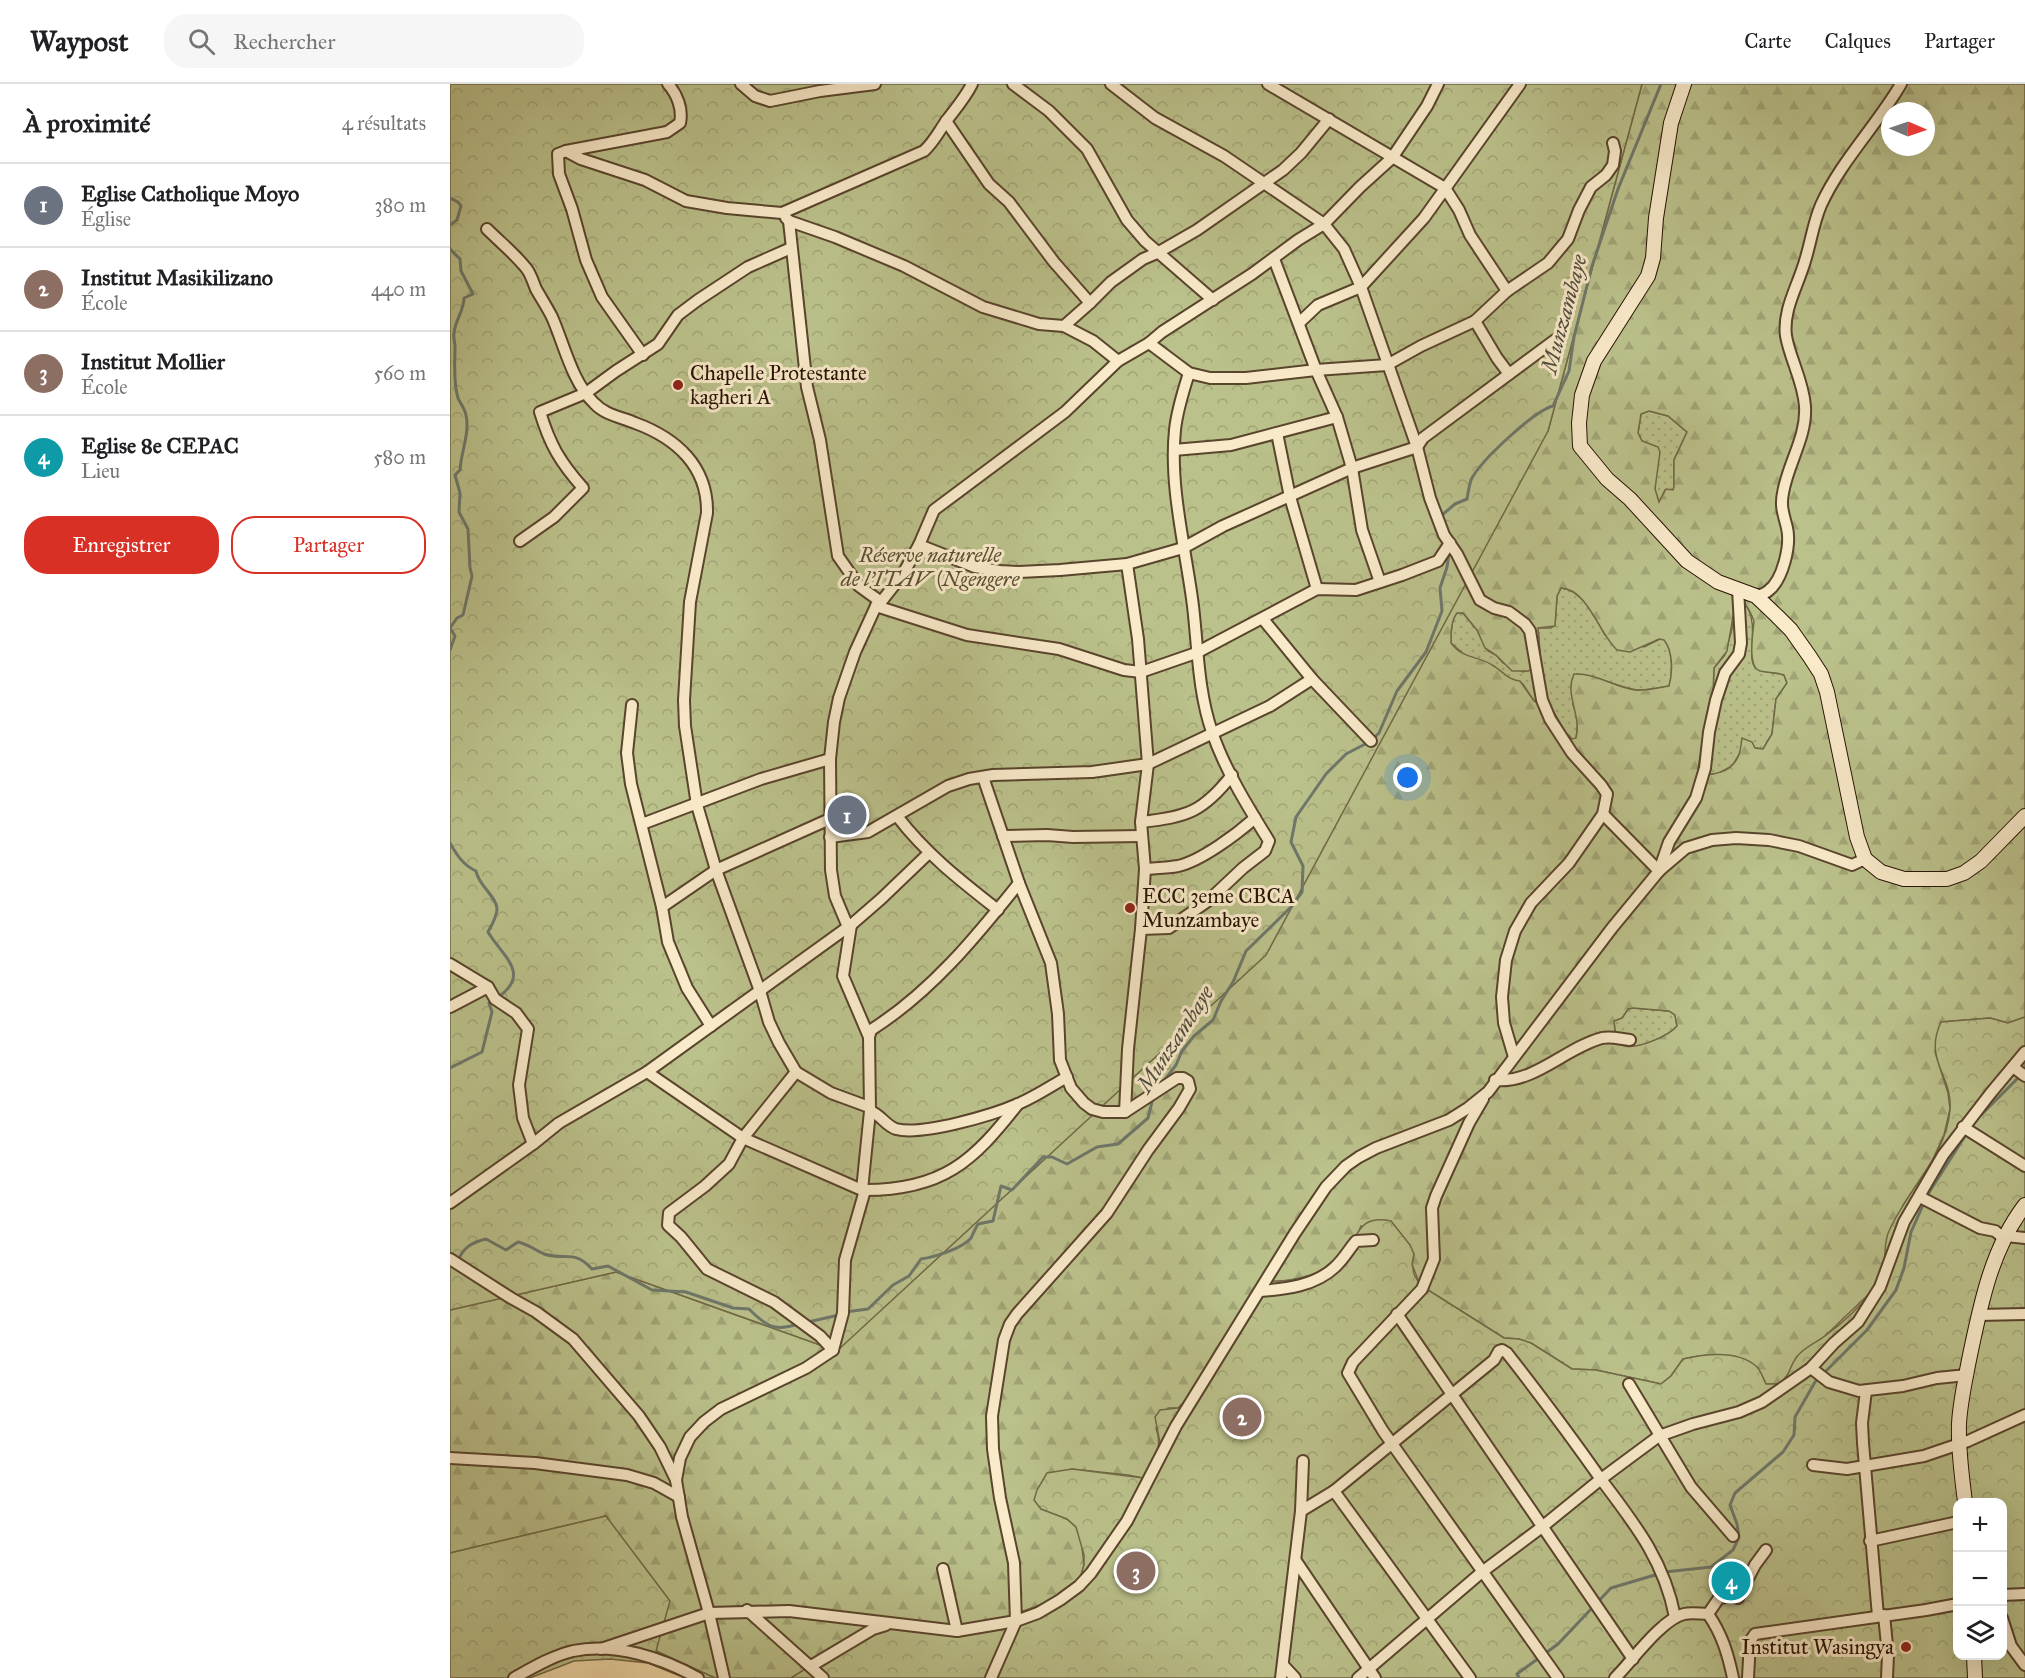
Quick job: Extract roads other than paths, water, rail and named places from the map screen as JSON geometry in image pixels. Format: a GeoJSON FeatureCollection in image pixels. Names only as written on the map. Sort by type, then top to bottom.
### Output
{"type":"FeatureCollection","features":[{"type":"Feature","properties":{"kind":"street"},"geometry":{"type":"LineString","coordinates":[[643,355],[602,297],[586,260],[559,174],[558,154],[667,132],[680,123],[681,115],[678,100],[668,84]]}},
{"type":"Feature","properties":{"kind":"street"},"geometry":{"type":"LineString","coordinates":[[741,84],[755,96],[770,101],[820,91],[875,84]]}},
{"type":"Feature","properties":{"kind":"street"},"geometry":{"type":"LineString","coordinates":[[785,217],[852,181],[873,175],[924,151],[965,98],[972,84]]}},
{"type":"Feature","properties":{"kind":"street"},"geometry":{"type":"LineString","coordinates":[[1013,84],[1048,111],[1087,149],[1127,220],[1157,253],[1213,300]]}},
{"type":"Feature","properties":{"kind":"street"},"geometry":{"type":"LineString","coordinates":[[1111,84],[1155,118],[1224,156],[1324,224],[1344,249],[1361,287],[1417,447],[1430,498],[1447,539],[1480,600],[1494,608],[1509,612],[1525,624],[1530,631],[1542,700],[1550,719],[1572,753],[1601,785],[1606,794],[1603,814],[1569,863],[1531,903],[1515,931],[1506,960],[1502,997],[1504,1023],[1514,1057]]}},
{"type":"Feature","properties":{"kind":"street"},"geometry":{"type":"LineString","coordinates":[[1268,84],[1445,188],[1459,210],[1470,235],[1507,291]]}},
{"type":"Feature","properties":{"kind":"street"},"geometry":{"type":"LineString","coordinates":[[869,1037],[843,976],[849,926],[835,897],[831,870],[830,759],[834,722],[839,698],[855,652],[878,604],[903,574],[920,544],[934,510],[1065,412],[1118,361],[1149,343],[1324,224],[1392,158],[1438,84]]}},
{"type":"Feature","properties":{"kind":"street"},"geometry":{"type":"LineString","coordinates":[[1299,323],[1318,305],[1361,287],[1424,218],[1520,84]]}},
{"type":"Feature","properties":{"kind":"street"},"geometry":{"type":"LineString","coordinates":[[1684,84],[1671,123],[1656,218],[1653,258],[1648,276],[1594,361],[1582,395],[1579,423],[1580,446],[1607,479],[1630,499],[1688,561],[1718,582],[1756,596],[1791,630],[1821,674],[1834,719],[1857,837],[1865,859],[1881,872],[1904,879],[1947,879],[1964,873],[1981,861],[2025,816]]}},
{"type":"Feature","properties":{"kind":"street"},"geometry":{"type":"LineString","coordinates":[[1756,596],[1769,591],[1780,576],[1787,554],[1787,529],[1781,510],[1783,492],[1804,428],[1803,396],[1786,336],[1786,315],[1803,269],[1808,244],[1821,205],[1844,166],[1885,111],[1901,84]]}},
{"type":"Feature","properties":{"kind":"street"},"geometry":{"type":"LineString","coordinates":[[1064,326],[1111,282],[1143,259],[1197,230],[1283,170],[1301,153],[1329,118]]}},
{"type":"Feature","properties":{"kind":"street"},"geometry":{"type":"LineString","coordinates":[[946,121],[989,184],[1009,202],[1054,262],[1090,303]]}},
{"type":"Feature","properties":{"kind":"street"},"geometry":{"type":"LineString","coordinates":[[1149,343],[1189,372],[1210,378],[1246,378],[1387,365],[1475,321],[1507,291],[1548,263],[1564,246],[1591,187],[1614,165],[1613,143]]}},
{"type":"Feature","properties":{"kind":"street"},"geometry":{"type":"LineString","coordinates":[[566,151],[581,159],[645,180],[686,201],[785,217],[904,266],[983,307],[1039,324],[1064,326],[1093,341],[1118,361]]}},
{"type":"Feature","properties":{"kind":"street"},"geometry":{"type":"LineString","coordinates":[[785,217],[791,248],[807,387],[820,440],[838,556],[859,586],[878,604],[967,635],[1059,649],[1124,670],[1141,672],[1196,653],[1317,589],[1345,592],[1356,590],[1438,561],[1447,539]]}},
{"type":"Feature","properties":{"kind":"street"},"geometry":{"type":"LineString","coordinates":[[487,229],[527,269],[552,318],[566,354],[594,404],[606,412],[648,429],[672,442],[688,456],[703,482],[707,513],[690,602],[684,700],[697,805],[716,870],[769,1022],[796,1072],[831,1093],[869,1109],[894,1129],[913,1130],[935,1128],[1018,1104],[1067,1077]]}},
{"type":"Feature","properties":{"kind":"street"},"geometry":{"type":"LineString","coordinates":[[520,541],[554,517],[582,488],[550,443],[540,412],[586,393],[658,344],[678,315],[698,300],[748,267],[791,248]]}},
{"type":"Feature","properties":{"kind":"street"},"geometry":{"type":"LineString","coordinates":[[1274,259],[1316,370],[1337,417],[1352,468],[1362,530],[1380,582]]}},
{"type":"Feature","properties":{"kind":"street"},"geometry":{"type":"LineString","coordinates":[[1475,321],[1509,374]]}},
{"type":"Feature","properties":{"kind":"street"},"geometry":{"type":"LineString","coordinates":[[920,544],[975,567],[1021,572],[1127,564],[1183,548],[1223,526],[1352,468],[1417,447],[1423,438],[1555,339]]}},
{"type":"Feature","properties":{"kind":"street"},"geometry":{"type":"LineString","coordinates":[[1142,929],[1169,928],[1208,901],[1265,851],[1269,841],[1232,775],[1206,713],[1183,548],[1174,450],[1178,410],[1189,372]]}},
{"type":"Feature","properties":{"kind":"street"},"geometry":{"type":"LineString","coordinates":[[1174,450],[1231,445],[1337,417]]}},
{"type":"Feature","properties":{"kind":"street"},"geometry":{"type":"LineString","coordinates":[[1277,433],[1290,497],[1317,589]]}},
{"type":"Feature","properties":{"kind":"street"},"geometry":{"type":"LineString","coordinates":[[1125,1112],[1128,1049],[1142,929],[1145,869],[1141,822],[1148,764],[1141,672],[1127,564]]}},
{"type":"Feature","properties":{"kind":"street"},"geometry":{"type":"LineString","coordinates":[[1659,871],[1669,842],[1696,798],[1705,768],[1709,732],[1716,700],[1725,673],[1739,654],[1741,643],[1738,590]]}},
{"type":"Feature","properties":{"kind":"street"},"geometry":{"type":"LineString","coordinates":[[1263,619],[1312,679],[1371,741]]}},
{"type":"Feature","properties":{"kind":"street"},"geometry":{"type":"LineString","coordinates":[[830,837],[868,832],[948,786],[983,777],[1092,772],[1148,764],[1270,706],[1312,679]]}},
{"type":"Feature","properties":{"kind":"street"},"geometry":{"type":"LineString","coordinates":[[632,705],[627,753],[631,783],[662,907],[668,942],[687,988],[711,1026]]}},
{"type":"Feature","properties":{"kind":"street"},"geometry":{"type":"LineString","coordinates":[[642,824],[762,779],[830,759]]}},
{"type":"Feature","properties":{"kind":"street"},"geometry":{"type":"LineString","coordinates":[[1141,822],[1176,818],[1193,810],[1210,801],[1232,775]]}},
{"type":"Feature","properties":{"kind":"street"},"geometry":{"type":"LineString","coordinates":[[983,777],[1019,883],[1051,963],[1058,1014],[1060,1060],[1071,1088],[1083,1103],[1103,1112],[1125,1112],[1177,1078],[1188,1081],[1190,1089],[1107,1214],[1017,1314],[1004,1340],[992,1416],[993,1449],[1000,1498],[1014,1563],[1016,1621],[990,1678]]}},
{"type":"Feature","properties":{"kind":"street"},"geometry":{"type":"LineString","coordinates":[[1603,814],[1659,871]]}},
{"type":"Feature","properties":{"kind":"street"},"geometry":{"type":"LineString","coordinates":[[897,816],[914,839],[948,871],[998,910]]}},
{"type":"Feature","properties":{"kind":"street"},"geometry":{"type":"LineString","coordinates":[[662,907],[716,870],[832,818]]}},
{"type":"Feature","properties":{"kind":"street"},"geometry":{"type":"LineString","coordinates":[[1145,869],[1180,866],[1237,834],[1255,818]]}},
{"type":"Feature","properties":{"kind":"street"},"geometry":{"type":"LineString","coordinates":[[1003,836],[1142,836]]}},
{"type":"Feature","properties":{"kind":"street"},"geometry":{"type":"LineString","coordinates":[[1558,1678],[1393,1444],[1348,1373],[1353,1362],[1422,1289],[1428,1278],[1434,1259],[1432,1209],[1436,1196],[1469,1123],[1495,1080],[1659,871],[1686,848],[1712,840],[1736,838],[1769,840],[1799,846],[1852,865],[1865,859]]}},
{"type":"Feature","properties":{"kind":"street"},"geometry":{"type":"LineString","coordinates":[[450,1203],[559,1123],[647,1072],[849,926],[929,853]]}},
{"type":"Feature","properties":{"kind":"street"},"geometry":{"type":"LineString","coordinates":[[676,1480],[680,1458],[690,1437],[704,1422],[721,1408],[806,1368],[833,1350],[843,1313],[845,1260],[863,1190],[869,1109],[869,1037],[871,1030],[889,1018],[940,975],[1019,883]]}},
{"type":"Feature","properties":{"kind":"street"},"geometry":{"type":"LineString","coordinates":[[450,964],[488,987],[495,999],[516,1013],[528,1029],[519,1085],[523,1118],[533,1144]]}},
{"type":"Feature","properties":{"kind":"street"},"geometry":{"type":"LineString","coordinates":[[450,1007],[488,987]]}},
{"type":"Feature","properties":{"kind":"street"},"geometry":{"type":"LineString","coordinates":[[1495,1080],[1514,1080],[1573,1049],[1602,1038],[1630,1040]]}},
{"type":"Feature","properties":{"kind":"street"},"geometry":{"type":"LineString","coordinates":[[1358,1678],[1482,1572],[1659,1436],[1739,1412],[1762,1402],[1811,1368],[1858,1322],[1880,1287],[1904,1222],[1943,1155],[2025,1052]]}},
{"type":"Feature","properties":{"kind":"street"},"geometry":{"type":"LineString","coordinates":[[2013,1067],[2025,1076]]}},
{"type":"Feature","properties":{"kind":"street"},"geometry":{"type":"LineString","coordinates":[[647,1072],[743,1138],[863,1190],[885,1190],[927,1183],[953,1170],[968,1160],[995,1134],[1018,1104]]}},
{"type":"Feature","properties":{"kind":"street"},"geometry":{"type":"LineString","coordinates":[[796,1072],[743,1138],[729,1164],[705,1186],[669,1213],[668,1225],[707,1269],[774,1302],[820,1336],[833,1350]]}},
{"type":"Feature","properties":{"kind":"street"},"geometry":{"type":"LineString","coordinates":[[513,1678],[535,1666],[572,1652],[601,1649],[709,1612],[789,1611],[890,1624],[914,1624],[957,1631],[1016,1621],[1038,1613],[1060,1600],[1078,1587],[1091,1573],[1127,1521],[1176,1426],[1295,1233],[1326,1187],[1346,1166],[1376,1148],[1449,1120],[1488,1092]]}},
{"type":"Feature","properties":{"kind":"street"},"geometry":{"type":"LineString","coordinates":[[1963,1127],[2025,1166]]}},
{"type":"Feature","properties":{"kind":"street"},"geometry":{"type":"LineString","coordinates":[[1920,1197],[1980,1228],[1995,1231],[2006,1238],[2025,1238]]}},
{"type":"Feature","properties":{"kind":"street"},"geometry":{"type":"LineString","coordinates":[[1964,1498],[1959,1444],[1960,1413],[1978,1315],[1993,1265],[2025,1205]]}},
{"type":"Feature","properties":{"kind":"street"},"geometry":{"type":"LineString","coordinates":[[1260,1291],[1282,1290],[1303,1285],[1334,1268],[1356,1241],[1373,1240]]}},
{"type":"Feature","properties":{"kind":"street"},"geometry":{"type":"LineString","coordinates":[[454,1262],[536,1312],[573,1339],[639,1416],[660,1447],[676,1480],[724,1678]]}},
{"type":"Feature","properties":{"kind":"street"},"geometry":{"type":"LineString","coordinates":[[1397,1314],[1633,1659]]}},
{"type":"Feature","properties":{"kind":"street"},"geometry":{"type":"LineString","coordinates":[[1978,1315],[2025,1314]]}},
{"type":"Feature","properties":{"kind":"street"},"geometry":{"type":"LineString","coordinates":[[1301,1511],[1334,1491],[1393,1444],[1494,1360],[1502,1350],[1507,1353],[1563,1424],[1630,1516],[1652,1551],[1670,1594],[1675,1617]]}},
{"type":"Feature","properties":{"kind":"street"},"geometry":{"type":"LineString","coordinates":[[1811,1368],[1829,1382],[1847,1389],[1866,1391],[1966,1375]]}},
{"type":"Feature","properties":{"kind":"street"},"geometry":{"type":"LineString","coordinates":[[1629,1384],[1691,1487],[1733,1536]]}},
{"type":"Feature","properties":{"kind":"street"},"geometry":{"type":"LineString","coordinates":[[1866,1391],[1862,1423],[1864,1467],[1870,1541],[1888,1655],[1887,1678]]}},
{"type":"Feature","properties":{"kind":"street"},"geometry":{"type":"LineString","coordinates":[[1813,1466],[1846,1469],[1924,1456],[2025,1416]]}},
{"type":"Feature","properties":{"kind":"street"},"geometry":{"type":"LineString","coordinates":[[450,1458],[535,1463],[627,1475],[654,1483],[679,1497]]}},
{"type":"Feature","properties":{"kind":"street"},"geometry":{"type":"LineString","coordinates":[[1281,1678],[1296,1562],[1303,1461]]}},
{"type":"Feature","properties":{"kind":"street"},"geometry":{"type":"LineString","coordinates":[[1334,1491],[1470,1678]]}},
{"type":"Feature","properties":{"kind":"street"},"geometry":{"type":"LineString","coordinates":[[1870,1541],[1953,1523]]}},
{"type":"Feature","properties":{"kind":"street"},"geometry":{"type":"LineString","coordinates":[[1708,1614],[1719,1598],[1732,1596],[1738,1598],[1755,1565],[1766,1550]]}},
{"type":"Feature","properties":{"kind":"street"},"geometry":{"type":"LineString","coordinates":[[1296,1562],[1376,1678]]}},
{"type":"Feature","properties":{"kind":"street"},"geometry":{"type":"LineString","coordinates":[[943,1569],[957,1631]]}},
{"type":"Feature","properties":{"kind":"street"},"geometry":{"type":"LineString","coordinates":[[2007,1595],[2025,1594]]}},
{"type":"Feature","properties":{"kind":"street"},"geometry":{"type":"LineString","coordinates":[[1748,1678],[1750,1641],[1755,1634],[1953,1605]]}},
{"type":"Feature","properties":{"kind":"street"},"geometry":{"type":"LineString","coordinates":[[747,1610],[823,1678]]}},
{"type":"Feature","properties":{"kind":"street"},"geometry":{"type":"LineString","coordinates":[[1618,1677],[1649,1640],[1675,1617],[1692,1613],[1708,1614]]}},
{"type":"Feature","properties":{"kind":"street"},"geometry":{"type":"LineString","coordinates":[[1708,1614],[1723,1638],[1733,1678]]}},
{"type":"Feature","properties":{"kind":"street"},"geometry":{"type":"LineString","coordinates":[[811,1666],[873,1629],[890,1624]]}},
{"type":"Feature","properties":{"kind":"street"},"geometry":{"type":"LineString","coordinates":[[2007,1632],[2012,1646],[2025,1665]]}},
{"type":"Feature","properties":{"kind":"street"},"geometry":{"type":"LineString","coordinates":[[601,1649],[666,1662],[698,1678]]}},
{"type":"Feature","properties":{"kind":"street"},"geometry":{"type":"LineString","coordinates":[[1974,1660],[1976,1678]]}},
{"type":"Feature","properties":{"kind":"street"},"geometry":{"type":"LineString","coordinates":[[1283,1665],[1295,1678]]}},
{"type":"Feature","properties":{"kind":"waterway","name":"Munzambaye"},"geometry":{"type":"LineString","coordinates":[[1443,521],[1442,515],[1455,504],[1467,499],[1471,480],[1485,461],[1533,417],[1553,406],[1569,371],[1574,337],[1592,266],[1618,189],[1661,84]]}},
{"type":"Feature","properties":{"kind":"waterway"},"geometry":{"type":"LineString","coordinates":[[450,198],[461,206],[457,220],[450,225]]}},
{"type":"Feature","properties":{"kind":"waterway"},"geometry":{"type":"LineString","coordinates":[[450,249],[460,259],[461,271],[473,294],[464,298],[454,336],[455,386],[467,422],[460,470],[455,475],[460,493],[459,512],[468,529],[472,576],[463,615],[457,618],[450,628],[455,636],[450,650]]}},
{"type":"Feature","properties":{"kind":"waterway","name":"Munzambaye"},"geometry":{"type":"LineString","coordinates":[[1161,1085],[1176,1065],[1182,1051],[1194,1036],[1213,1020],[1246,951],[1291,907],[1302,892],[1303,866],[1291,842],[1296,817],[1326,774],[1346,754],[1371,741],[1379,733],[1397,691],[1426,652],[1442,611],[1440,588],[1449,553]]}},
{"type":"Feature","properties":{"kind":"waterway"},"geometry":{"type":"LineString","coordinates":[[450,843],[457,855],[476,871],[496,904],[496,915],[488,932],[507,958],[513,973],[512,981],[507,989],[497,998]]}},
{"type":"Feature","properties":{"kind":"waterway"},"geometry":{"type":"LineString","coordinates":[[450,1068],[482,1052],[492,1012],[489,1003],[492,1001]]}},
{"type":"Feature","properties":{"kind":"waterway"},"geometry":{"type":"LineString","coordinates":[[1980,1116],[2017,1079]]}},
{"type":"Feature","properties":{"kind":"waterway","name":"Munzambaye"},"geometry":{"type":"LineString","coordinates":[[845,1312],[868,1309],[893,1285],[909,1276],[921,1259],[948,1252],[967,1242],[978,1224],[993,1221],[1001,1186],[1012,1190],[1043,1157],[1052,1157],[1067,1164],[1097,1147],[1118,1144],[1148,1118],[1153,1098]]}},
{"type":"Feature","properties":{"kind":"waterway"},"geometry":{"type":"LineString","coordinates":[[1519,1678],[1517,1674],[1558,1644],[1611,1588],[1665,1572],[1711,1567],[1733,1550],[1739,1537],[1730,1505],[1735,1493],[1783,1452],[1794,1435],[1795,1417],[1815,1382],[1867,1330],[1896,1290],[1904,1268],[1911,1232],[1928,1194],[1967,1133]]}},
{"type":"Feature","properties":{"kind":"waterway"},"geometry":{"type":"LineString","coordinates":[[458,1261],[466,1249],[481,1240],[486,1239],[506,1250],[518,1242],[544,1254],[575,1257],[592,1269],[608,1266],[652,1290],[686,1292],[733,1308],[749,1309],[760,1320],[771,1326],[783,1327],[798,1324]]}},
{"type":"Feature","properties":{"kind":"waterway"},"geometry":{"type":"LineString","coordinates":[[808,1322],[839,1315]]}},
{"type":"Feature","properties":{"kind":"place","name":"Chapelle Protestante kagheri A"},"geometry":{"type":"Point","coordinates":[678,385]}},
{"type":"Feature","properties":{"kind":"place","name":"Eglise Catholique Moyo"},"geometry":{"type":"Point","coordinates":[847,815]}},
{"type":"Feature","properties":{"kind":"place","name":"ECC 3eme CBCA Munzambaye"},"geometry":{"type":"Point","coordinates":[1130,908]}},
{"type":"Feature","properties":{"kind":"place","name":"Institut Masikilizano"},"geometry":{"type":"Point","coordinates":[1242,1417]}},
{"type":"Feature","properties":{"kind":"place","name":"Institut Mollier"},"geometry":{"type":"Point","coordinates":[1136,1571]}},
{"type":"Feature","properties":{"kind":"place","name":"Eglise 8e CEPAC"},"geometry":{"type":"Point","coordinates":[1731,1581]}},
{"type":"Feature","properties":{"kind":"place","name":"Institut Wasingya"},"geometry":{"type":"Point","coordinates":[1906,1647]}},
{"type":"Feature","properties":{"kind":"park label","name":"Réserve naturelle de l'ITAV (Ngengere"},"geometry":{"type":"Point","coordinates":[930,567]}}]}
